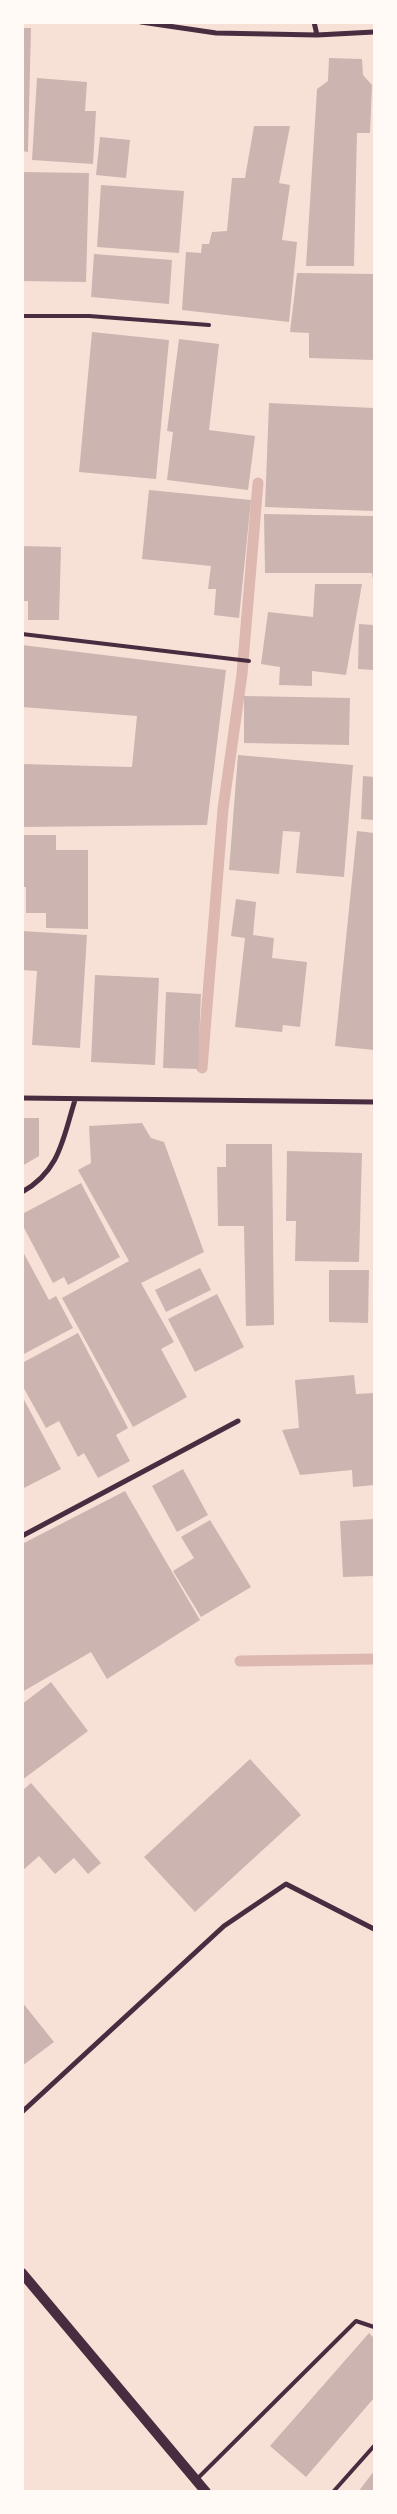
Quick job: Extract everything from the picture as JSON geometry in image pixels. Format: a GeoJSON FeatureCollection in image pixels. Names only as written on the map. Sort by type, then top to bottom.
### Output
{"type":"FeatureCollection","features":[{"type":"Feature","properties":{"kind":"main road"},"geometry":{"type":"LineString","coordinates":[[22,2273],[206,2492]]}},
{"type":"Feature","properties":{"kind":"street"},"geometry":{"type":"LineString","coordinates":[[141,22],[216,33],[317,35],[374,32]]}},
{"type":"Feature","properties":{"kind":"street"},"geometry":{"type":"LineString","coordinates":[[314,22],[317,35]]}},
{"type":"Feature","properties":{"kind":"street"},"geometry":{"type":"LineString","coordinates":[[22,1098],[374,1102]]}},
{"type":"Feature","properties":{"kind":"street"},"geometry":{"type":"LineString","coordinates":[[22,1192],[38,1183],[56,1162],[75,1100]]}},
{"type":"Feature","properties":{"kind":"street"},"geometry":{"type":"LineString","coordinates":[[22,1536],[238,1421]]}},
{"type":"Feature","properties":{"kind":"street"},"geometry":{"type":"LineString","coordinates":[[22,2112],[224,1926],[286,1884],[374,1930]]}},
{"type":"Feature","properties":{"kind":"lane"},"geometry":{"type":"LineString","coordinates":[[22,316],[89,316],[209,325]]}},
{"type":"Feature","properties":{"kind":"lane"},"geometry":{"type":"LineString","coordinates":[[22,634],[249,661]]}},
{"type":"Feature","properties":{"kind":"lane"},"geometry":{"type":"LineString","coordinates":[[196,2480],[356,2321],[374,2327]]}},
{"type":"Feature","properties":{"kind":"lane"},"geometry":{"type":"LineString","coordinates":[[333,2492],[374,2446]]}},
{"type":"Feature","properties":{"kind":"building"},"geometry":{"type":"Polygon","coordinates":[[[22,28],[31,28],[28,152],[22,151],[22,28]]]}},
{"type":"Feature","properties":{"kind":"building"},"geometry":{"type":"Polygon","coordinates":[[[329,58],[362,59],[363,75],[372,85],[370,133],[357,133],[354,266],[306,266],[317,89],[328,81],[329,58]]]}},
{"type":"Feature","properties":{"kind":"building"},"geometry":{"type":"Polygon","coordinates":[[[37,78],[87,82],[85,111],[96,111],[93,164],[32,160],[37,78]]]}},
{"type":"Feature","properties":{"kind":"building"},"geometry":{"type":"Polygon","coordinates":[[[254,126],[290,126],[279,183],[290,185],[282,240],[297,242],[289,322],[182,310],[186,252],[201,253],[202,244],[209,244],[212,232],[227,231],[232,178],[245,178],[254,126]]]}},
{"type":"Feature","properties":{"kind":"building"},"geometry":{"type":"Polygon","coordinates":[[[100,137],[130,140],[126,178],[96,175],[100,137]]]}},
{"type":"Feature","properties":{"kind":"building"},"geometry":{"type":"Polygon","coordinates":[[[22,172],[89,173],[86,282],[22,281],[22,172]]]}},
{"type":"Feature","properties":{"kind":"building"},"geometry":{"type":"Polygon","coordinates":[[[101,185],[184,191],[179,253],[97,247],[101,185]]]}},
{"type":"Feature","properties":{"kind":"building"},"geometry":{"type":"Polygon","coordinates":[[[94,254],[172,260],[169,304],[91,297],[94,254]]]}},
{"type":"Feature","properties":{"kind":"building"},"geometry":{"type":"Polygon","coordinates":[[[297,273],[374,274],[374,360],[309,358],[309,333],[290,332],[297,273]]]}},
{"type":"Feature","properties":{"kind":"building"},"geometry":{"type":"Polygon","coordinates":[[[92,332],[169,340],[156,479],[79,472],[92,332]]]}},
{"type":"Feature","properties":{"kind":"building"},"geometry":{"type":"Polygon","coordinates":[[[179,339],[219,344],[209,430],[255,436],[248,490],[167,480],[173,432],[167,431],[179,339]]]}},
{"type":"Feature","properties":{"kind":"building"},"geometry":{"type":"Polygon","coordinates":[[[269,403],[374,408],[374,511],[265,507],[269,403]]]}},
{"type":"Feature","properties":{"kind":"building"},"geometry":{"type":"Polygon","coordinates":[[[149,490],[251,500],[239,618],[214,615],[216,589],[208,589],[211,566],[142,559],[149,490]]]}},
{"type":"Feature","properties":{"kind":"building"},"geometry":{"type":"Polygon","coordinates":[[[264,514],[374,516],[374,585],[372,573],[265,573],[264,514]]]}},
{"type":"Feature","properties":{"kind":"building"},"geometry":{"type":"Polygon","coordinates":[[[22,546],[61,547],[59,620],[28,620],[28,601],[22,601],[22,546]]]}},
{"type":"Feature","properties":{"kind":"building"},"geometry":{"type":"Polygon","coordinates":[[[315,584],[362,584],[346,675],[312,671],[312,686],[279,685],[280,667],[261,664],[268,612],[313,617],[315,584]]]}},
{"type":"Feature","properties":{"kind":"building"},"geometry":{"type":"Polygon","coordinates":[[[359,624],[374,625],[374,670],[358,669],[359,624]]]}},
{"type":"Feature","properties":{"kind":"building"},"geometry":{"type":"Polygon","coordinates":[[[22,645],[226,670],[207,825],[22,827],[22,764],[132,767],[137,716],[22,707],[22,645]]]}},
{"type":"Feature","properties":{"kind":"building"},"geometry":{"type":"Polygon","coordinates":[[[244,696],[350,698],[349,745],[244,743],[244,696]]]}},
{"type":"Feature","properties":{"kind":"building"},"geometry":{"type":"Polygon","coordinates":[[[238,755],[353,765],[344,877],[296,873],[300,832],[283,831],[279,874],[229,870],[238,755]]]}},
{"type":"Feature","properties":{"kind":"building"},"geometry":{"type":"Polygon","coordinates":[[[363,776],[374,777],[374,820],[361,819],[363,776]]]}},
{"type":"Feature","properties":{"kind":"building"},"geometry":{"type":"Polygon","coordinates":[[[357,831],[374,833],[374,1050],[335,1046],[357,831]]]}},
{"type":"Feature","properties":{"kind":"building"},"geometry":{"type":"Polygon","coordinates":[[[22,835],[56,835],[56,850],[88,850],[88,929],[46,928],[46,913],[26,913],[26,887],[22,887],[22,835]]]}},
{"type":"Feature","properties":{"kind":"building"},"geometry":{"type":"Polygon","coordinates":[[[236,899],[256,902],[253,935],[274,938],[272,958],[307,962],[300,1027],[283,1025],[282,1032],[235,1027],[245,938],[231,936],[236,899]]]}},
{"type":"Feature","properties":{"kind":"building"},"geometry":{"type":"Polygon","coordinates":[[[22,931],[87,935],[80,1048],[32,1045],[37,971],[22,970],[22,931]]]}},
{"type":"Feature","properties":{"kind":"building"},"geometry":{"type":"Polygon","coordinates":[[[95,975],[159,978],[155,1065],[91,1062],[95,975]]]}},
{"type":"Feature","properties":{"kind":"building"},"geometry":{"type":"Polygon","coordinates":[[[166,992],[201,994],[198,1069],[163,1068],[166,992]]]}},
{"type":"Feature","properties":{"kind":"building"},"geometry":{"type":"Polygon","coordinates":[[[22,1118],[39,1118],[39,1156],[22,1166],[22,1118]]]}},
{"type":"Feature","properties":{"kind":"building"},"geometry":{"type":"Polygon","coordinates":[[[142,1123],[151,1138],[164,1142],[204,1252],[141,1283],[174,1342],[161,1349],[187,1397],[133,1427],[62,1298],[129,1261],[78,1170],[91,1163],[89,1126],[142,1123]]]}},
{"type":"Feature","properties":{"kind":"building"},"geometry":{"type":"Polygon","coordinates":[[[226,1144],[272,1144],[274,1325],[246,1326],[244,1226],[218,1226],[217,1167],[226,1167],[226,1144]]]}},
{"type":"Feature","properties":{"kind":"building"},"geometry":{"type":"Polygon","coordinates":[[[287,1151],[362,1153],[359,1262],[295,1261],[296,1221],[286,1221],[287,1151]]]}},
{"type":"Feature","properties":{"kind":"building"},"geometry":{"type":"Polygon","coordinates":[[[81,1183],[120,1257],[68,1285],[64,1277],[53,1283],[22,1224],[22,1214],[81,1183]]]}},
{"type":"Feature","properties":{"kind":"building"},"geometry":{"type":"Polygon","coordinates":[[[22,1250],[49,1300],[56,1296],[73,1328],[22,1355],[22,1250]]]}},
{"type":"Feature","properties":{"kind":"building"},"geometry":{"type":"Polygon","coordinates":[[[200,1268],[211,1290],[166,1312],[155,1290],[200,1268]]]}},
{"type":"Feature","properties":{"kind":"building"},"geometry":{"type":"Polygon","coordinates":[[[329,1270],[369,1270],[368,1323],[329,1322],[329,1270]]]}},
{"type":"Feature","properties":{"kind":"building"},"geometry":{"type":"Polygon","coordinates":[[[217,1294],[244,1347],[195,1372],[168,1319],[217,1294]]]}},
{"type":"Feature","properties":{"kind":"building"},"geometry":{"type":"Polygon","coordinates":[[[78,1333],[128,1428],[116,1435],[130,1461],[98,1478],[84,1453],[78,1457],[59,1421],[46,1428],[22,1385],[22,1363],[78,1333]]]}},
{"type":"Feature","properties":{"kind":"building"},"geometry":{"type":"Polygon","coordinates":[[[354,1375],[356,1394],[374,1393],[374,1485],[353,1487],[352,1470],[300,1475],[282,1430],[299,1428],[295,1380],[354,1375]]]}},
{"type":"Feature","properties":{"kind":"building"},"geometry":{"type":"Polygon","coordinates":[[[22,1396],[61,1469],[22,1489],[22,1396]]]}},
{"type":"Feature","properties":{"kind":"building"},"geometry":{"type":"Polygon","coordinates":[[[183,1469],[208,1515],[177,1532],[152,1486],[183,1469]]]}},
{"type":"Feature","properties":{"kind":"building"},"geometry":{"type":"Polygon","coordinates":[[[125,1491],[200,1620],[107,1679],[91,1652],[22,1692],[22,1544],[125,1491]]]}},
{"type":"Feature","properties":{"kind":"building"},"geometry":{"type":"Polygon","coordinates":[[[374,1519],[374,1576],[343,1577],[340,1521],[374,1519]]]}},
{"type":"Feature","properties":{"kind":"building"},"geometry":{"type":"Polygon","coordinates":[[[210,1520],[251,1587],[201,1617],[173,1571],[194,1558],[181,1537],[210,1520]]]}},
{"type":"Feature","properties":{"kind":"building"},"geometry":{"type":"Polygon","coordinates":[[[51,1682],[88,1731],[22,1780],[22,1704],[51,1682]]]}},
{"type":"Feature","properties":{"kind":"building"},"geometry":{"type":"Polygon","coordinates":[[[250,1759],[301,1815],[195,1912],[144,1857],[250,1759]]]}},
{"type":"Feature","properties":{"kind":"building"},"geometry":{"type":"Polygon","coordinates":[[[31,1783],[101,1863],[88,1874],[74,1858],[55,1874],[39,1856],[22,1871],[22,1791],[31,1783]]]}},
{"type":"Feature","properties":{"kind":"building"},"geometry":{"type":"Polygon","coordinates":[[[22,2002],[54,2042],[22,2066],[22,2002]]]}},
{"type":"Feature","properties":{"kind":"building"},"geometry":{"type":"Polygon","coordinates":[[[369,2333],[374,2338],[374,2398],[306,2477],[270,2446],[369,2333]]]}},
{"type":"Feature","properties":{"kind":"building"},"geometry":{"type":"Polygon","coordinates":[[[374,2471],[374,2492],[358,2492],[374,2471]]]}},
{"type":"Feature","properties":{"kind":"waterway"},"geometry":{"type":"LineString","coordinates":[[202,1068],[223,809],[242,674],[258,483]]}},
{"type":"Feature","properties":{"kind":"waterway"},"geometry":{"type":"LineString","coordinates":[[240,1661],[374,1659]]}}]}
